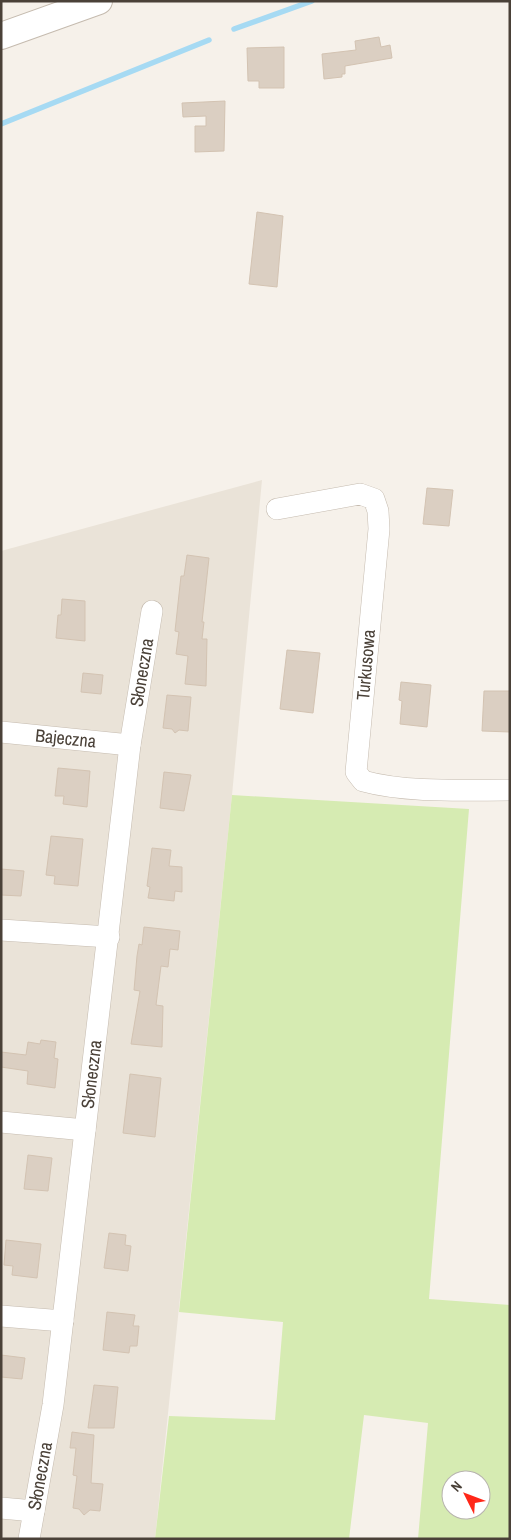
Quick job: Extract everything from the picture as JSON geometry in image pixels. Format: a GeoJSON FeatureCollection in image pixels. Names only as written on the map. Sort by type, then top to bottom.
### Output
{"type":"FeatureCollection","features":[{"type":"Feature","properties":{"kind":"street"},"geometry":{"type":"LineString","coordinates":[[1,36],[98,1]]}},
{"type":"Feature","properties":{"kind":"street","name":"Turkusowa"},"geometry":{"type":"LineString","coordinates":[[277,509],[360,494],[374,499],[378,511],[379,529],[356,772],[363,781],[419,787],[510,790]]}},
{"type":"Feature","properties":{"kind":"street","name":"Słoneczna"},"geometry":{"type":"LineString","coordinates":[[29,1539],[53,1404],[109,937],[130,744],[152,611]]}},
{"type":"Feature","properties":{"kind":"street","name":"Bajeczna"},"geometry":{"type":"LineString","coordinates":[[1,732],[130,744]]}},
{"type":"Feature","properties":{"kind":"street"},"geometry":{"type":"LineString","coordinates":[[1,930],[109,937]]}},
{"type":"Feature","properties":{"kind":"street"},"geometry":{"type":"LineString","coordinates":[[1,1122],[85,1130]]}},
{"type":"Feature","properties":{"kind":"street"},"geometry":{"type":"LineString","coordinates":[[1,1316],[63,1321]]}},
{"type":"Feature","properties":{"kind":"street"},"geometry":{"type":"LineString","coordinates":[[1,1508],[34,1511]]}},
{"type":"Feature","properties":{"kind":"shaded area"},"geometry":{"type":"Polygon","coordinates":[[[262,480],[232,795],[155,1539],[1,1539],[1,551],[262,480]]]}},
{"type":"Feature","properties":{"kind":"green space"},"geometry":{"type":"Polygon","coordinates":[[[232,795],[469,809],[429,1299],[510,1305],[510,1539],[418,1539],[428,1423],[364,1415],[349,1539],[155,1539],[169,1416],[275,1420],[283,1322],[179,1312],[232,795]]]}},
{"type":"Feature","properties":{"kind":"building"},"geometry":{"type":"Polygon","coordinates":[[[379,37],[381,47],[390,45],[392,58],[345,66],[345,74],[342,74],[342,77],[324,79],[322,54],[356,50],[355,41],[379,37]]]}},
{"type":"Feature","properties":{"kind":"building"},"geometry":{"type":"Polygon","coordinates":[[[284,47],[284,88],[259,88],[259,81],[248,81],[247,48],[284,47]]]}},
{"type":"Feature","properties":{"kind":"building"},"geometry":{"type":"Polygon","coordinates":[[[225,101],[224,151],[195,152],[195,126],[206,126],[206,116],[183,117],[182,103],[225,101]]]}},
{"type":"Feature","properties":{"kind":"building"},"geometry":{"type":"Polygon","coordinates":[[[257,212],[283,216],[277,287],[249,284],[257,212]]]}},
{"type":"Feature","properties":{"kind":"building"},"geometry":{"type":"Polygon","coordinates":[[[427,488],[453,490],[449,526],[423,524],[427,488]]]}},
{"type":"Feature","properties":{"kind":"building"},"geometry":{"type":"Polygon","coordinates":[[[187,555],[209,558],[202,622],[204,622],[202,639],[207,639],[206,686],[185,684],[188,656],[176,654],[179,632],[175,631],[181,576],[184,576],[187,555]]]}},
{"type":"Feature","properties":{"kind":"building"},"geometry":{"type":"Polygon","coordinates":[[[62,599],[85,601],[85,641],[56,638],[58,615],[61,615],[62,599]]]}},
{"type":"Feature","properties":{"kind":"building"},"geometry":{"type":"Polygon","coordinates":[[[287,650],[320,653],[313,713],[280,709],[287,650]]]}},
{"type":"Feature","properties":{"kind":"building"},"geometry":{"type":"Polygon","coordinates":[[[83,673],[103,675],[101,694],[81,692],[83,673]]]}},
{"type":"Feature","properties":{"kind":"building"},"geometry":{"type":"Polygon","coordinates":[[[401,682],[431,685],[427,727],[400,724],[402,701],[399,700],[401,682]]]}},
{"type":"Feature","properties":{"kind":"building"},"geometry":{"type":"Polygon","coordinates":[[[484,691],[510,691],[510,732],[482,731],[484,691]]]}},
{"type":"Feature","properties":{"kind":"building"},"geometry":{"type":"Polygon","coordinates":[[[167,695],[191,697],[188,731],[179,730],[175,733],[172,729],[163,728],[167,695]]]}},
{"type":"Feature","properties":{"kind":"building"},"geometry":{"type":"Polygon","coordinates":[[[58,768],[90,771],[87,807],[63,804],[64,796],[55,796],[58,768]]]}},
{"type":"Feature","properties":{"kind":"building"},"geometry":{"type":"Polygon","coordinates":[[[164,772],[191,775],[184,811],[160,808],[164,772]]]}},
{"type":"Feature","properties":{"kind":"building"},"geometry":{"type":"Polygon","coordinates":[[[51,836],[83,839],[78,886],[54,884],[55,876],[46,875],[51,836]]]}},
{"type":"Feature","properties":{"kind":"building"},"geometry":{"type":"Polygon","coordinates":[[[152,848],[171,850],[169,866],[182,867],[182,892],[175,891],[174,901],[148,898],[150,887],[147,886],[152,848]]]}},
{"type":"Feature","properties":{"kind":"building"},"geometry":{"type":"Polygon","coordinates":[[[1,869],[24,871],[21,896],[1,895],[1,869]]]}},
{"type":"Feature","properties":{"kind":"building"},"geometry":{"type":"Polygon","coordinates":[[[144,927],[180,931],[178,950],[170,949],[168,967],[161,966],[156,1005],[163,1006],[162,1047],[131,1044],[140,991],[134,990],[137,956],[139,944],[142,945],[144,927]]]}},
{"type":"Feature","properties":{"kind":"building"},"geometry":{"type":"Polygon","coordinates":[[[41,1040],[56,1042],[54,1058],[58,1059],[55,1088],[27,1084],[28,1071],[1,1067],[1,1052],[26,1055],[28,1042],[40,1044],[41,1040]]]}},
{"type":"Feature","properties":{"kind":"building"},"geometry":{"type":"Polygon","coordinates":[[[130,1074],[161,1078],[155,1137],[123,1133],[130,1074]]]}},
{"type":"Feature","properties":{"kind":"building"},"geometry":{"type":"Polygon","coordinates":[[[28,1155],[52,1158],[48,1191],[24,1189],[28,1155]]]}},
{"type":"Feature","properties":{"kind":"building"},"geometry":{"type":"Polygon","coordinates":[[[109,1233],[126,1235],[125,1245],[131,1246],[128,1271],[104,1268],[109,1233]]]}},
{"type":"Feature","properties":{"kind":"building"},"geometry":{"type":"Polygon","coordinates":[[[6,1240],[41,1244],[37,1278],[12,1275],[13,1266],[4,1265],[6,1240]]]}},
{"type":"Feature","properties":{"kind":"building"},"geometry":{"type":"Polygon","coordinates":[[[107,1312],[135,1315],[133,1326],[139,1326],[137,1346],[130,1346],[129,1353],[103,1350],[107,1312]]]}},
{"type":"Feature","properties":{"kind":"building"},"geometry":{"type":"Polygon","coordinates":[[[1,1355],[25,1358],[22,1379],[1,1377],[1,1355]]]}},
{"type":"Feature","properties":{"kind":"building"},"geometry":{"type":"Polygon","coordinates":[[[94,1385],[118,1387],[114,1428],[88,1428],[94,1385]]]}},
{"type":"Feature","properties":{"kind":"building"},"geometry":{"type":"Polygon","coordinates":[[[72,1432],[94,1435],[91,1483],[103,1484],[100,1511],[90,1510],[84,1515],[79,1509],[73,1508],[77,1476],[73,1475],[76,1448],[70,1448],[72,1432]]]}},
{"type":"Feature","properties":{"kind":"waterway"},"geometry":{"type":"LineString","coordinates":[[234,29],[312,1]]}},
{"type":"Feature","properties":{"kind":"waterway"},"geometry":{"type":"LineString","coordinates":[[1,124],[209,40]]}}]}
